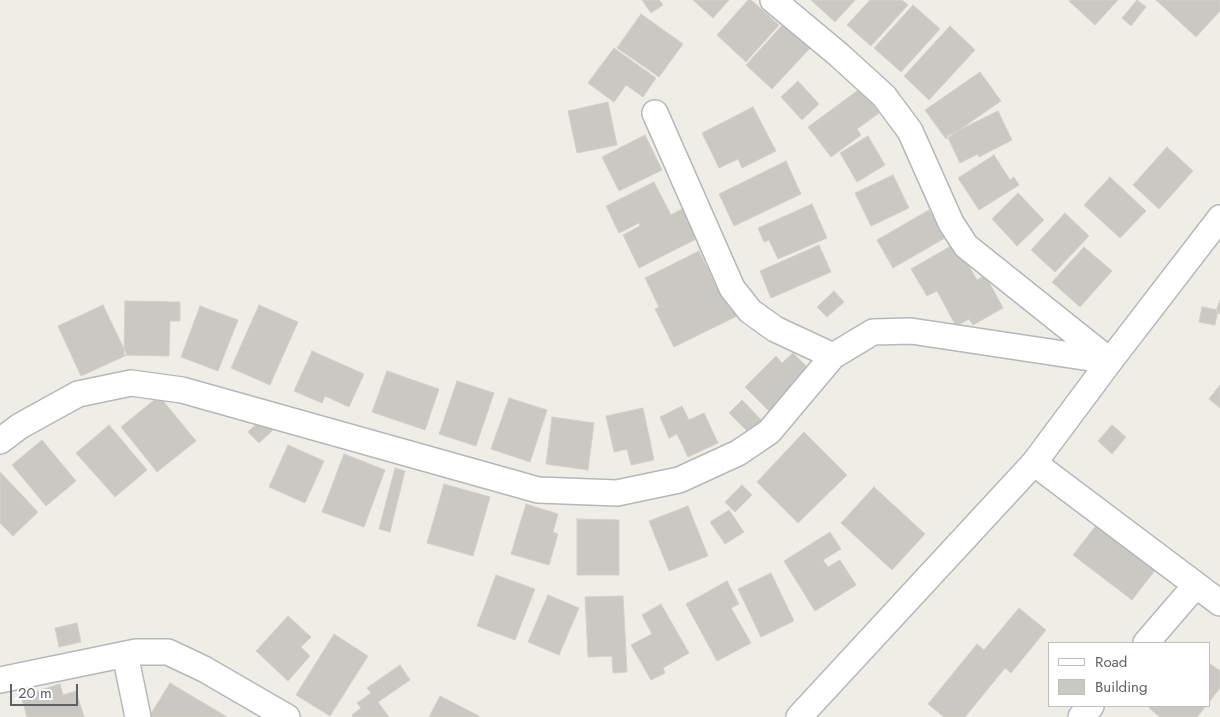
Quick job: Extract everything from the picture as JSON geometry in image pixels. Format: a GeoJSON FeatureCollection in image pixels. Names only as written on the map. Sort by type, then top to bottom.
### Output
{"type":"FeatureCollection","features":[{"type":"Feature","properties":{"kind":"street"},"geometry":{"type":"LineString","coordinates":[[774,0],[884,96],[910,131],[951,224],[966,246],[1110,360]]}},
{"type":"Feature","properties":{"kind":"street"},"geometry":{"type":"LineString","coordinates":[[655,113],[732,288],[750,310],[775,329],[833,356]]}},
{"type":"Feature","properties":{"kind":"street"},"geometry":{"type":"LineString","coordinates":[[799,717],[1034,463],[1110,360],[1220,218]]}},
{"type":"Feature","properties":{"kind":"street"},"geometry":{"type":"LineString","coordinates":[[0,441],[20,426],[78,394],[131,383],[182,390],[538,490],[617,493],[679,480],[738,453],[769,432],[833,356],[873,332],[911,331],[1110,360]]}},
{"type":"Feature","properties":{"kind":"street"},"geometry":{"type":"LineString","coordinates":[[1034,463],[1220,603]]}},
{"type":"Feature","properties":{"kind":"street"},"geometry":{"type":"LineString","coordinates":[[1147,642],[1196,585]]}},
{"type":"Feature","properties":{"kind":"street"},"geometry":{"type":"LineString","coordinates":[[0,680],[136,652],[168,652],[204,669],[287,717]]}},
{"type":"Feature","properties":{"kind":"street"},"geometry":{"type":"LineString","coordinates":[[125,654],[138,717]]}},
{"type":"Feature","properties":{"kind":"street"},"geometry":{"type":"LineString","coordinates":[[1082,717],[1090,707]]}},
{"type":"Feature","properties":{"kind":"building"},"geometry":{"type":"Polygon","coordinates":[[[642,0],[659,0],[663,5],[651,13],[642,0]]]}},
{"type":"Feature","properties":{"kind":"building"},"geometry":{"type":"Polygon","coordinates":[[[693,0],[729,0],[713,18],[693,0]]]}},
{"type":"Feature","properties":{"kind":"building"},"geometry":{"type":"Polygon","coordinates":[[[748,0],[751,0],[779,25],[746,62],[717,35],[748,0]]]}},
{"type":"Feature","properties":{"kind":"building"},"geometry":{"type":"Polygon","coordinates":[[[811,0],[855,0],[835,22],[811,0]]]}},
{"type":"Feature","properties":{"kind":"building"},"geometry":{"type":"Polygon","coordinates":[[[870,0],[902,0],[908,5],[871,46],[847,25],[870,0]]]}},
{"type":"Feature","properties":{"kind":"building"},"geometry":{"type":"Polygon","coordinates":[[[1118,0],[1095,25],[1069,1],[1118,0]]]}},
{"type":"Feature","properties":{"kind":"building"},"geometry":{"type":"Polygon","coordinates":[[[1137,0],[1146,7],[1131,26],[1122,18],[1137,0]]]}},
{"type":"Feature","properties":{"kind":"building"},"geometry":{"type":"Polygon","coordinates":[[[1156,0],[1220,0],[1220,11],[1196,37],[1156,0]]]}},
{"type":"Feature","properties":{"kind":"building"},"geometry":{"type":"Polygon","coordinates":[[[913,5],[940,29],[901,72],[874,48],[913,5]]]}},
{"type":"Feature","properties":{"kind":"building"},"geometry":{"type":"Polygon","coordinates":[[[641,14],[683,44],[659,77],[617,48],[641,14]]]}},
{"type":"Feature","properties":{"kind":"building"},"geometry":{"type":"Polygon","coordinates":[[[785,22],[811,47],[772,89],[746,65],[785,22]]]}},
{"type":"Feature","properties":{"kind":"building"},"geometry":{"type":"Polygon","coordinates":[[[950,26],[975,50],[929,100],[904,76],[950,26]]]}},
{"type":"Feature","properties":{"kind":"building"},"geometry":{"type":"Polygon","coordinates":[[[614,48],[656,78],[643,97],[626,85],[614,102],[588,83],[614,48]]]}},
{"type":"Feature","properties":{"kind":"building"},"geometry":{"type":"Polygon","coordinates":[[[980,72],[1001,101],[946,139],[925,110],[980,72]]]}},
{"type":"Feature","properties":{"kind":"building"},"geometry":{"type":"Polygon","coordinates":[[[798,81],[819,104],[802,120],[781,97],[798,81]]]}},
{"type":"Feature","properties":{"kind":"building"},"geometry":{"type":"Polygon","coordinates":[[[861,88],[879,113],[857,129],[861,135],[831,157],[808,127],[861,88]]]}},
{"type":"Feature","properties":{"kind":"building"},"geometry":{"type":"Polygon","coordinates":[[[608,102],[617,145],[577,153],[568,111],[608,102]]]}},
{"type":"Feature","properties":{"kind":"building"},"geometry":{"type":"Polygon","coordinates":[[[753,107],[776,151],[742,168],[738,159],[719,168],[702,133],[753,107]]]}},
{"type":"Feature","properties":{"kind":"building"},"geometry":{"type":"Polygon","coordinates":[[[998,111],[1012,140],[979,157],[978,154],[960,163],[947,136],[998,111]]]}},
{"type":"Feature","properties":{"kind":"building"},"geometry":{"type":"Polygon","coordinates":[[[645,135],[662,170],[619,191],[602,157],[645,135]]]}},
{"type":"Feature","properties":{"kind":"building"},"geometry":{"type":"Polygon","coordinates":[[[868,136],[885,165],[857,182],[840,153],[868,136]]]}},
{"type":"Feature","properties":{"kind":"building"},"geometry":{"type":"Polygon","coordinates":[[[1167,147],[1193,171],[1159,209],[1133,185],[1167,147]]]}},
{"type":"Feature","properties":{"kind":"building"},"geometry":{"type":"Polygon","coordinates":[[[994,155],[1010,180],[1014,177],[1019,185],[979,210],[958,178],[994,155]]]}},
{"type":"Feature","properties":{"kind":"building"},"geometry":{"type":"Polygon","coordinates":[[[786,161],[801,194],[734,226],[719,194],[786,161]]]}},
{"type":"Feature","properties":{"kind":"building"},"geometry":{"type":"Polygon","coordinates":[[[893,175],[909,208],[871,226],[855,193],[893,175]]]}},
{"type":"Feature","properties":{"kind":"building"},"geometry":{"type":"Polygon","coordinates":[[[1110,177],[1146,211],[1120,238],[1084,205],[1110,177]]]}},
{"type":"Feature","properties":{"kind":"building"},"geometry":{"type":"Polygon","coordinates":[[[654,182],[671,215],[687,206],[702,236],[639,268],[623,235],[640,226],[639,223],[619,233],[606,206],[654,182]]]}},
{"type":"Feature","properties":{"kind":"building"},"geometry":{"type":"Polygon","coordinates":[[[1018,193],[1044,220],[1017,246],[992,219],[1018,193]]]}},
{"type":"Feature","properties":{"kind":"building"},"geometry":{"type":"Polygon","coordinates":[[[812,204],[827,238],[778,259],[769,240],[764,242],[758,228],[812,204]]]}},
{"type":"Feature","properties":{"kind":"building"},"geometry":{"type":"Polygon","coordinates":[[[929,210],[945,238],[893,268],[877,240],[929,210]]]}},
{"type":"Feature","properties":{"kind":"building"},"geometry":{"type":"Polygon","coordinates":[[[1065,213],[1089,236],[1055,272],[1031,250],[1065,213]]]}},
{"type":"Feature","properties":{"kind":"building"},"geometry":{"type":"Polygon","coordinates":[[[956,243],[977,280],[985,275],[1003,308],[973,325],[969,319],[956,326],[937,291],[927,296],[911,269],[956,243]]]}},
{"type":"Feature","properties":{"kind":"building"},"geometry":{"type":"Polygon","coordinates":[[[819,245],[831,272],[771,298],[760,271],[819,245]]]}},
{"type":"Feature","properties":{"kind":"building"},"geometry":{"type":"Polygon","coordinates":[[[1084,247],[1112,271],[1080,307],[1052,282],[1084,247]]]}},
{"type":"Feature","properties":{"kind":"building"},"geometry":{"type":"Polygon","coordinates":[[[699,251],[718,290],[723,287],[737,316],[674,347],[655,309],[659,307],[645,278],[699,251]]]}},
{"type":"Feature","properties":{"kind":"building"},"geometry":{"type":"Polygon","coordinates":[[[834,291],[844,302],[827,317],[817,307],[834,291]]]}},
{"type":"Feature","properties":{"kind":"building"},"geometry":{"type":"Polygon","coordinates":[[[1220,300],[1220,314],[1216,312],[1220,300]]]}},
{"type":"Feature","properties":{"kind":"building"},"geometry":{"type":"Polygon","coordinates":[[[125,301],[180,302],[180,321],[170,321],[169,356],[124,355],[125,301]]]}},
{"type":"Feature","properties":{"kind":"building"},"geometry":{"type":"Polygon","coordinates":[[[103,305],[127,355],[81,376],[58,326],[103,305]]]}},
{"type":"Feature","properties":{"kind":"building"},"geometry":{"type":"Polygon","coordinates":[[[259,305],[298,322],[270,385],[231,368],[259,305]]]}},
{"type":"Feature","properties":{"kind":"building"},"geometry":{"type":"Polygon","coordinates":[[[200,306],[238,320],[218,371],[181,357],[200,306]]]}},
{"type":"Feature","properties":{"kind":"building"},"geometry":{"type":"Polygon","coordinates":[[[1202,307],[1218,310],[1215,325],[1199,322],[1202,307]]]}},
{"type":"Feature","properties":{"kind":"building"},"geometry":{"type":"Polygon","coordinates":[[[312,351],[364,374],[349,407],[325,396],[322,403],[294,391],[312,351]]]}},
{"type":"Feature","properties":{"kind":"building"},"geometry":{"type":"Polygon","coordinates":[[[793,353],[810,370],[769,411],[745,387],[776,356],[782,363],[793,353]]]}},
{"type":"Feature","properties":{"kind":"building"},"geometry":{"type":"Polygon","coordinates":[[[387,371],[439,389],[425,430],[372,412],[387,371]]]}},
{"type":"Feature","properties":{"kind":"building"},"geometry":{"type":"Polygon","coordinates":[[[457,381],[494,393],[476,446],[439,434],[457,381]]]}},
{"type":"Feature","properties":{"kind":"building"},"geometry":{"type":"Polygon","coordinates":[[[1220,385],[1220,408],[1209,399],[1220,385]]]}},
{"type":"Feature","properties":{"kind":"building"},"geometry":{"type":"Polygon","coordinates":[[[159,396],[196,441],[157,472],[121,427],[159,396]]]}},
{"type":"Feature","properties":{"kind":"building"},"geometry":{"type":"Polygon","coordinates":[[[509,398],[547,410],[530,462],[491,449],[509,398]]]}},
{"type":"Feature","properties":{"kind":"building"},"geometry":{"type":"Polygon","coordinates":[[[742,400],[770,429],[757,441],[729,413],[742,400]]]}},
{"type":"Feature","properties":{"kind":"building"},"geometry":{"type":"Polygon","coordinates":[[[682,406],[689,420],[704,413],[718,443],[688,457],[677,434],[669,438],[660,417],[682,406]]]}},
{"type":"Feature","properties":{"kind":"building"},"geometry":{"type":"Polygon","coordinates":[[[643,408],[654,460],[631,465],[627,449],[614,452],[606,416],[643,408]]]}},
{"type":"Feature","properties":{"kind":"building"},"geometry":{"type":"Polygon","coordinates":[[[552,417],[594,423],[588,470],[546,464],[552,417]]]}},
{"type":"Feature","properties":{"kind":"building"},"geometry":{"type":"Polygon","coordinates":[[[262,418],[273,430],[259,443],[248,432],[262,418]]]}},
{"type":"Feature","properties":{"kind":"building"},"geometry":{"type":"Polygon","coordinates":[[[109,425],[147,470],[115,497],[76,453],[109,425]]]}},
{"type":"Feature","properties":{"kind":"building"},"geometry":{"type":"Polygon","coordinates":[[[1112,425],[1126,437],[1112,454],[1098,441],[1112,425]]]}},
{"type":"Feature","properties":{"kind":"building"},"geometry":{"type":"Polygon","coordinates":[[[804,432],[847,475],[798,523],[757,482],[804,432]]]}},
{"type":"Feature","properties":{"kind":"building"},"geometry":{"type":"Polygon","coordinates":[[[42,440],[76,481],[46,506],[12,465],[42,440]]]}},
{"type":"Feature","properties":{"kind":"building"},"geometry":{"type":"Polygon","coordinates":[[[288,445],[324,461],[305,503],[269,487],[288,445]]]}},
{"type":"Feature","properties":{"kind":"building"},"geometry":{"type":"Polygon","coordinates":[[[344,454],[385,470],[364,527],[322,512],[344,454]]]}},
{"type":"Feature","properties":{"kind":"building"},"geometry":{"type":"Polygon","coordinates":[[[395,468],[405,471],[390,532],[379,529],[395,468]]]}},
{"type":"Feature","properties":{"kind":"building"},"geometry":{"type":"Polygon","coordinates":[[[0,472],[38,512],[13,536],[0,523],[0,472]]]}},
{"type":"Feature","properties":{"kind":"building"},"geometry":{"type":"Polygon","coordinates":[[[444,484],[490,497],[473,556],[427,543],[444,484]]]}},
{"type":"Feature","properties":{"kind":"building"},"geometry":{"type":"Polygon","coordinates":[[[742,485],[752,495],[735,512],[725,502],[742,485]]]}},
{"type":"Feature","properties":{"kind":"building"},"geometry":{"type":"Polygon","coordinates":[[[874,487],[925,534],[892,570],[841,523],[874,487]]]}},
{"type":"Feature","properties":{"kind":"building"},"geometry":{"type":"Polygon","coordinates":[[[526,504],[558,514],[553,532],[558,534],[549,565],[511,554],[526,504]]]}},
{"type":"Feature","properties":{"kind":"building"},"geometry":{"type":"Polygon","coordinates":[[[688,506],[708,556],[669,571],[649,521],[688,506]]]}},
{"type":"Feature","properties":{"kind":"building"},"geometry":{"type":"Polygon","coordinates":[[[729,510],[744,532],[725,544],[710,522],[729,510]]]}},
{"type":"Feature","properties":{"kind":"building"},"geometry":{"type":"Polygon","coordinates":[[[577,519],[619,520],[619,575],[577,575],[577,519]]]}},
{"type":"Feature","properties":{"kind":"building"},"geometry":{"type":"Polygon","coordinates":[[[1098,523],[1156,569],[1132,600],[1073,555],[1098,523]]]}},
{"type":"Feature","properties":{"kind":"building"},"geometry":{"type":"Polygon","coordinates":[[[830,532],[841,549],[823,560],[828,567],[840,560],[856,585],[815,611],[784,561],[830,532]]]}},
{"type":"Feature","properties":{"kind":"building"},"geometry":{"type":"Polygon","coordinates":[[[771,573],[794,621],[761,637],[738,589],[771,573]]]}},
{"type":"Feature","properties":{"kind":"building"},"geometry":{"type":"Polygon","coordinates":[[[496,575],[535,589],[515,640],[477,626],[496,575]]]}},
{"type":"Feature","properties":{"kind":"building"},"geometry":{"type":"Polygon","coordinates":[[[727,581],[739,604],[731,608],[751,643],[717,661],[686,604],[727,581]]]}},
{"type":"Feature","properties":{"kind":"building"},"geometry":{"type":"Polygon","coordinates":[[[548,595],[579,608],[559,655],[528,642],[548,595]]]}},
{"type":"Feature","properties":{"kind":"building"},"geometry":{"type":"Polygon","coordinates":[[[623,596],[627,672],[613,673],[612,656],[588,657],[585,597],[623,596]]]}},
{"type":"Feature","properties":{"kind":"building"},"geometry":{"type":"Polygon","coordinates":[[[661,604],[689,653],[663,668],[665,673],[651,680],[631,645],[652,634],[642,615],[661,604]]]}},
{"type":"Feature","properties":{"kind":"building"},"geometry":{"type":"Polygon","coordinates":[[[1019,608],[1046,630],[1011,673],[1005,668],[965,717],[944,717],[928,704],[977,644],[984,650],[1019,608]]]}},
{"type":"Feature","properties":{"kind":"building"},"geometry":{"type":"Polygon","coordinates":[[[288,616],[311,637],[301,647],[310,656],[288,681],[256,651],[288,616]]]}},
{"type":"Feature","properties":{"kind":"building"},"geometry":{"type":"Polygon","coordinates":[[[77,623],[81,642],[59,647],[55,628],[77,623]]]}},
{"type":"Feature","properties":{"kind":"building"},"geometry":{"type":"Polygon","coordinates":[[[334,634],[368,656],[330,716],[296,695],[334,634]]]}},
{"type":"Feature","properties":{"kind":"building"},"geometry":{"type":"Polygon","coordinates":[[[1210,664],[1220,671],[1220,688],[1210,701],[1210,664]]]}},
{"type":"Feature","properties":{"kind":"building"},"geometry":{"type":"Polygon","coordinates":[[[400,665],[410,680],[378,702],[389,717],[353,717],[352,715],[361,708],[357,703],[371,693],[367,688],[400,665]]]}},
{"type":"Feature","properties":{"kind":"building"},"geometry":{"type":"Polygon","coordinates":[[[170,683],[227,717],[149,717],[170,683]]]}},
{"type":"Feature","properties":{"kind":"building"},"geometry":{"type":"Polygon","coordinates":[[[60,684],[63,695],[76,691],[84,717],[27,717],[21,696],[60,684]]]}},
{"type":"Feature","properties":{"kind":"building"},"geometry":{"type":"Polygon","coordinates":[[[440,696],[479,716],[479,717],[429,717],[440,696]]]}},
{"type":"Feature","properties":{"kind":"building"},"geometry":{"type":"Polygon","coordinates":[[[1205,707],[1197,717],[1160,717],[1149,708],[1205,707]]]}}]}
